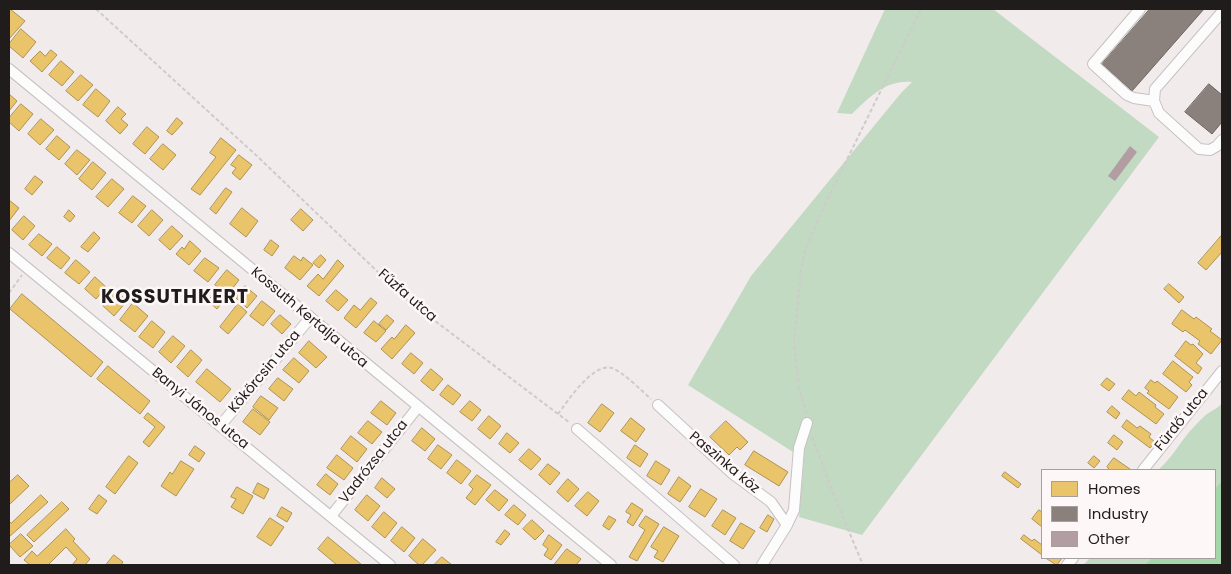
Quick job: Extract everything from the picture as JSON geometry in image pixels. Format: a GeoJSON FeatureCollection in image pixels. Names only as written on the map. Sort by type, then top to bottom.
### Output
{"type":"FeatureCollection","features":[{"type":"Feature","properties":{"kind":"street"},"geometry":{"type":"LineString","coordinates":[[1140,9],[1093,64],[1127,95],[1154,101]]}},
{"type":"Feature","properties":{"kind":"street"},"geometry":{"type":"LineString","coordinates":[[1222,12],[1154,89],[1154,101],[1159,112],[1200,148],[1210,150],[1222,140]]}},
{"type":"Feature","properties":{"kind":"street","name":"Kossuth Kertalja utca"},"geometry":{"type":"LineString","coordinates":[[9,69],[611,565]]}},
{"type":"Feature","properties":{"kind":"street","name":"Banyi János utca"},"geometry":{"type":"LineString","coordinates":[[9,253],[390,565]]}},
{"type":"Feature","properties":{"kind":"street","name":"Kökörcsin utca"},"geometry":{"type":"LineString","coordinates":[[220,426],[310,318]]}},
{"type":"Feature","properties":{"kind":"street","name":"Fürdő utca"},"geometry":{"type":"LineString","coordinates":[[1143,469],[1222,371]]}},
{"type":"Feature","properties":{"kind":"street","name":"Paszinka köz"},"geometry":{"type":"LineString","coordinates":[[658,405],[733,474],[771,502],[786,525]]}},
{"type":"Feature","properties":{"kind":"street","name":"Vadrózsa utca"},"geometry":{"type":"LineString","coordinates":[[332,516],[418,407]]}},
{"type":"Feature","properties":{"kind":"street"},"geometry":{"type":"LineString","coordinates":[[762,565],[794,510],[799,448],[807,423]]}},
{"type":"Feature","properties":{"kind":"street"},"geometry":{"type":"LineString","coordinates":[[577,429],[734,565]]}},
{"type":"Feature","properties":{"kind":"path","name":"Fűzfa utca"},"geometry":{"type":"LineString","coordinates":[[96,9],[258,157],[406,299],[577,429]]}},
{"type":"Feature","properties":{"kind":"path"},"geometry":{"type":"LineString","coordinates":[[863,565],[807,423],[808,418],[799,388],[794,342],[800,270],[806,247],[829,196],[921,9]]}},
{"type":"Feature","properties":{"kind":"path"},"geometry":{"type":"LineString","coordinates":[[9,293],[27,268]]}},
{"type":"Feature","properties":{"kind":"path"},"geometry":{"type":"LineString","coordinates":[[558,414],[581,384],[597,370],[604,368],[612,368],[630,380],[658,405]]}},
{"type":"Feature","properties":{"kind":"shaded area"},"geometry":{"type":"Polygon","coordinates":[[[885,9],[993,9],[1159,137],[862,535],[799,517],[804,459],[688,385],[751,276],[912,82],[894,83],[879,90],[852,114],[837,113],[885,9]]]}},
{"type":"Feature","properties":{"kind":"shaded area"},"geometry":{"type":"Polygon","coordinates":[[[1222,403],[1222,565],[1083,565],[1089,559],[1216,559],[1216,469],[1159,469],[1190,431],[1207,414],[1222,403]]]}},
{"type":"Feature","properties":{"kind":"shaded area"},"geometry":{"type":"Polygon","coordinates":[[[1222,481],[1222,565],[1145,565],[1151,559],[1216,559],[1216,488],[1222,481]]]}},
{"type":"Feature","properties":{"kind":"building: Homes"},"geometry":{"type":"Polygon","coordinates":[[[9,10],[25,21],[9,39],[9,10]]]}},
{"type":"Feature","properties":{"kind":"building: Homes"},"geometry":{"type":"Polygon","coordinates":[[[21,29],[36,42],[23,58],[9,46],[21,29]]]}},
{"type":"Feature","properties":{"kind":"building: Homes"},"geometry":{"type":"Polygon","coordinates":[[[51,50],[57,55],[42,72],[30,61],[40,51],[45,56],[51,50]]]}},
{"type":"Feature","properties":{"kind":"building: Homes"},"geometry":{"type":"Polygon","coordinates":[[[61,61],[74,72],[62,86],[49,75],[61,61]]]}},
{"type":"Feature","properties":{"kind":"building: Homes"},"geometry":{"type":"Polygon","coordinates":[[[81,75],[93,85],[78,101],[66,91],[81,75]]]}},
{"type":"Feature","properties":{"kind":"building: Homes"},"geometry":{"type":"Polygon","coordinates":[[[96,89],[110,101],[98,117],[83,105],[96,89]]]}},
{"type":"Feature","properties":{"kind":"building: Homes"},"geometry":{"type":"Polygon","coordinates":[[[9,94],[17,101],[9,111],[9,94]]]}},
{"type":"Feature","properties":{"kind":"building: Homes"},"geometry":{"type":"Polygon","coordinates":[[[21,104],[33,114],[19,131],[9,122],[9,118],[21,104]]]}},
{"type":"Feature","properties":{"kind":"building: Homes"},"geometry":{"type":"Polygon","coordinates":[[[118,107],[126,114],[121,119],[128,125],[120,134],[106,121],[118,107]]]}},
{"type":"Feature","properties":{"kind":"building: Homes"},"geometry":{"type":"Polygon","coordinates":[[[177,118],[183,123],[172,135],[167,131],[177,118]]]}},
{"type":"Feature","properties":{"kind":"building: Homes"},"geometry":{"type":"Polygon","coordinates":[[[41,119],[54,130],[40,145],[28,134],[41,119]]]}},
{"type":"Feature","properties":{"kind":"building: Homes"},"geometry":{"type":"Polygon","coordinates":[[[147,127],[159,137],[145,154],[133,144],[147,127]]]}},
{"type":"Feature","properties":{"kind":"building: Homes"},"geometry":{"type":"Polygon","coordinates":[[[57,136],[70,147],[59,160],[46,149],[57,136]]]}},
{"type":"Feature","properties":{"kind":"building: Homes"},"geometry":{"type":"Polygon","coordinates":[[[221,138],[236,150],[200,195],[191,189],[216,157],[210,153],[221,138]]]}},
{"type":"Feature","properties":{"kind":"building: Homes"},"geometry":{"type":"Polygon","coordinates":[[[163,144],[176,155],[163,170],[150,159],[163,144]]]}},
{"type":"Feature","properties":{"kind":"building: Homes"},"geometry":{"type":"Polygon","coordinates":[[[77,150],[90,160],[77,175],[65,164],[77,150]]]}},
{"type":"Feature","properties":{"kind":"building: Homes"},"geometry":{"type":"Polygon","coordinates":[[[239,155],[252,165],[240,180],[232,173],[236,168],[231,165],[239,155]]]}},
{"type":"Feature","properties":{"kind":"building: Homes"},"geometry":{"type":"Polygon","coordinates":[[[93,162],[106,173],[92,190],[79,179],[93,162]]]}},
{"type":"Feature","properties":{"kind":"building: Homes"},"geometry":{"type":"Polygon","coordinates":[[[35,176],[43,182],[32,195],[25,189],[35,176]]]}},
{"type":"Feature","properties":{"kind":"building: Homes"},"geometry":{"type":"Polygon","coordinates":[[[112,179],[124,189],[108,207],[96,197],[112,179]]]}},
{"type":"Feature","properties":{"kind":"building: Homes"},"geometry":{"type":"Polygon","coordinates":[[[226,188],[232,192],[216,214],[210,209],[226,188]]]}},
{"type":"Feature","properties":{"kind":"building: Homes"},"geometry":{"type":"Polygon","coordinates":[[[133,196],[146,206],[132,223],[119,213],[133,196]]]}},
{"type":"Feature","properties":{"kind":"building: Homes"},"geometry":{"type":"Polygon","coordinates":[[[9,200],[19,208],[9,221],[9,200]]]}},
{"type":"Feature","properties":{"kind":"building: Homes"},"geometry":{"type":"Polygon","coordinates":[[[242,208],[258,221],[246,237],[230,224],[242,208]]]}},
{"type":"Feature","properties":{"kind":"building: Homes"},"geometry":{"type":"Polygon","coordinates":[[[301,209],[313,220],[303,231],[291,220],[301,209]]]}},
{"type":"Feature","properties":{"kind":"building: Homes"},"geometry":{"type":"Polygon","coordinates":[[[69,210],[75,216],[70,222],[64,217],[69,210]]]}},
{"type":"Feature","properties":{"kind":"building: Homes"},"geometry":{"type":"Polygon","coordinates":[[[152,210],[163,220],[149,236],[138,226],[152,210]]]}},
{"type":"Feature","properties":{"kind":"building: Homes"},"geometry":{"type":"Polygon","coordinates":[[[24,216],[35,226],[23,240],[12,230],[24,216]]]}},
{"type":"Feature","properties":{"kind":"building: Homes"},"geometry":{"type":"Polygon","coordinates":[[[172,226],[183,236],[170,250],[159,240],[172,226]]]}},
{"type":"Feature","properties":{"kind":"building: Homes"},"geometry":{"type":"Polygon","coordinates":[[[94,232],[100,238],[88,252],[81,247],[94,232]]]}},
{"type":"Feature","properties":{"kind":"building: Homes"},"geometry":{"type":"Polygon","coordinates":[[[39,234],[52,244],[42,256],[29,245],[39,234]]]}},
{"type":"Feature","properties":{"kind":"building: Homes"},"geometry":{"type":"Polygon","coordinates":[[[1222,235],[1222,252],[1206,270],[1198,263],[1222,235]]]}},
{"type":"Feature","properties":{"kind":"building: Homes"},"geometry":{"type":"Polygon","coordinates":[[[271,240],[279,246],[272,256],[264,250],[271,240]]]}},
{"type":"Feature","properties":{"kind":"building: Homes"},"geometry":{"type":"Polygon","coordinates":[[[190,241],[201,251],[189,265],[176,254],[182,247],[184,249],[190,241]]]}},
{"type":"Feature","properties":{"kind":"building: Homes"},"geometry":{"type":"Polygon","coordinates":[[[57,247],[70,258],[61,269],[47,258],[57,247]]]}},
{"type":"Feature","properties":{"kind":"building: Homes"},"geometry":{"type":"Polygon","coordinates":[[[321,255],[326,260],[319,268],[313,263],[321,255]]]}},
{"type":"Feature","properties":{"kind":"building: Homes"},"geometry":{"type":"Polygon","coordinates":[[[294,256],[301,261],[303,257],[313,265],[300,280],[285,268],[294,256]]]}},
{"type":"Feature","properties":{"kind":"building: Homes"},"geometry":{"type":"Polygon","coordinates":[[[205,258],[219,268],[208,282],[194,271],[205,258]]]}},
{"type":"Feature","properties":{"kind":"building: Homes"},"geometry":{"type":"Polygon","coordinates":[[[76,260],[90,272],[79,284],[65,273],[76,260]]]}},
{"type":"Feature","properties":{"kind":"building: Homes"},"geometry":{"type":"Polygon","coordinates":[[[338,260],[344,266],[319,296],[307,286],[318,274],[323,279],[338,260]]]}},
{"type":"Feature","properties":{"kind":"building: Homes"},"geometry":{"type":"Polygon","coordinates":[[[227,270],[239,280],[228,294],[215,285],[227,270]]]}},
{"type":"Feature","properties":{"kind":"building: Homes"},"geometry":{"type":"Polygon","coordinates":[[[95,277],[106,287],[96,299],[85,289],[95,277]]]}},
{"type":"Feature","properties":{"kind":"building: Homes"},"geometry":{"type":"Polygon","coordinates":[[[1169,284],[1184,297],[1179,303],[1164,289],[1169,284]]]}},
{"type":"Feature","properties":{"kind":"building: Homes"},"geometry":{"type":"Polygon","coordinates":[[[245,286],[257,296],[247,308],[235,297],[245,286]]]}},
{"type":"Feature","properties":{"kind":"building: Homes"},"geometry":{"type":"Polygon","coordinates":[[[115,290],[127,301],[114,316],[102,305],[115,290]]]}},
{"type":"Feature","properties":{"kind":"building: Homes"},"geometry":{"type":"Polygon","coordinates":[[[336,290],[348,300],[338,311],[326,301],[336,290]]]}},
{"type":"Feature","properties":{"kind":"building: Homes"},"geometry":{"type":"Polygon","coordinates":[[[215,293],[224,300],[217,309],[208,301],[215,293]]]}},
{"type":"Feature","properties":{"kind":"building: Homes"},"geometry":{"type":"Polygon","coordinates":[[[22,294],[103,362],[91,377],[10,309],[22,294]]]}},
{"type":"Feature","properties":{"kind":"building: Homes"},"geometry":{"type":"Polygon","coordinates":[[[371,298],[377,303],[356,328],[344,318],[354,305],[360,310],[371,298]]]}},
{"type":"Feature","properties":{"kind":"building: Homes"},"geometry":{"type":"Polygon","coordinates":[[[262,301],[275,311],[263,326],[250,316],[262,301]]]}},
{"type":"Feature","properties":{"kind":"building: Homes"},"geometry":{"type":"Polygon","coordinates":[[[133,303],[148,316],[135,332],[120,320],[133,303]]]}},
{"type":"Feature","properties":{"kind":"building: Homes"},"geometry":{"type":"Polygon","coordinates":[[[238,304],[247,312],[228,334],[220,327],[238,304]]]}},
{"type":"Feature","properties":{"kind":"building: Homes"},"geometry":{"type":"Polygon","coordinates":[[[1182,310],[1194,319],[1196,317],[1212,329],[1210,331],[1222,340],[1211,354],[1198,344],[1200,341],[1185,330],[1183,332],[1172,324],[1182,310]]]}},
{"type":"Feature","properties":{"kind":"building: Homes"},"geometry":{"type":"Polygon","coordinates":[[[280,315],[291,324],[282,334],[271,324],[280,315]]]}},
{"type":"Feature","properties":{"kind":"building: Homes"},"geometry":{"type":"Polygon","coordinates":[[[387,315],[394,321],[386,330],[379,324],[387,315]]]}},
{"type":"Feature","properties":{"kind":"building: Homes"},"geometry":{"type":"Polygon","coordinates":[[[152,321],[165,332],[153,348],[139,337],[152,321]]]}},
{"type":"Feature","properties":{"kind":"building: Homes"},"geometry":{"type":"Polygon","coordinates":[[[374,321],[386,331],[376,342],[364,333],[374,321]]]}},
{"type":"Feature","properties":{"kind":"building: Homes"},"geometry":{"type":"Polygon","coordinates":[[[406,325],[415,333],[392,359],[381,349],[392,337],[394,339],[406,325]]]}},
{"type":"Feature","properties":{"kind":"building: Homes"},"geometry":{"type":"Polygon","coordinates":[[[173,336],[185,346],[171,363],[159,352],[173,336]]]}},
{"type":"Feature","properties":{"kind":"building: Homes"},"geometry":{"type":"Polygon","coordinates":[[[309,341],[327,357],[316,368],[299,353],[309,341]]]}},
{"type":"Feature","properties":{"kind":"building: Homes"},"geometry":{"type":"Polygon","coordinates":[[[1186,341],[1191,345],[1193,344],[1203,354],[1196,363],[1202,368],[1198,374],[1175,356],[1186,341]]]}},
{"type":"Feature","properties":{"kind":"building: Homes"},"geometry":{"type":"Polygon","coordinates":[[[191,350],[202,360],[188,377],[177,367],[191,350]]]}},
{"type":"Feature","properties":{"kind":"building: Homes"},"geometry":{"type":"Polygon","coordinates":[[[411,353],[423,363],[414,374],[402,364],[411,353]]]}},
{"type":"Feature","properties":{"kind":"building: Homes"},"geometry":{"type":"Polygon","coordinates":[[[294,358],[309,371],[299,383],[283,370],[294,358]]]}},
{"type":"Feature","properties":{"kind":"building: Homes"},"geometry":{"type":"Polygon","coordinates":[[[1173,361],[1193,377],[1189,382],[1192,385],[1186,392],[1163,374],[1173,361]]]}},
{"type":"Feature","properties":{"kind":"building: Homes"},"geometry":{"type":"Polygon","coordinates":[[[108,366],[150,401],[140,414],[97,379],[108,366]]]}},
{"type":"Feature","properties":{"kind":"building: Homes"},"geometry":{"type":"Polygon","coordinates":[[[207,369],[231,389],[220,402],[196,382],[207,369]]]}},
{"type":"Feature","properties":{"kind":"building: Homes"},"geometry":{"type":"Polygon","coordinates":[[[431,369],[443,379],[433,391],[421,381],[431,369]]]}},
{"type":"Feature","properties":{"kind":"building: Homes"},"geometry":{"type":"Polygon","coordinates":[[[278,378],[293,389],[284,401],[269,389],[278,378]]]}},
{"type":"Feature","properties":{"kind":"building: Homes"},"geometry":{"type":"Polygon","coordinates":[[[1107,378],[1115,384],[1109,391],[1101,385],[1107,378]]]}},
{"type":"Feature","properties":{"kind":"building: Homes"},"geometry":{"type":"Polygon","coordinates":[[[1151,380],[1155,383],[1157,381],[1178,397],[1169,409],[1147,393],[1149,391],[1145,388],[1151,380]]]}},
{"type":"Feature","properties":{"kind":"building: Homes"},"geometry":{"type":"Polygon","coordinates":[[[448,385],[461,395],[453,405],[440,395],[448,385]]]}},
{"type":"Feature","properties":{"kind":"building: Homes"},"geometry":{"type":"Polygon","coordinates":[[[1129,390],[1136,396],[1139,392],[1164,414],[1156,424],[1122,399],[1129,390]]]}},
{"type":"Feature","properties":{"kind":"building: Homes"},"geometry":{"type":"Polygon","coordinates":[[[261,396],[278,408],[269,420],[253,407],[261,396]]]}},
{"type":"Feature","properties":{"kind":"building: Homes"},"geometry":{"type":"Polygon","coordinates":[[[381,401],[396,413],[387,425],[371,413],[381,401]]]}},
{"type":"Feature","properties":{"kind":"building: Homes"},"geometry":{"type":"Polygon","coordinates":[[[470,401],[481,410],[472,421],[460,412],[470,401]]]}},
{"type":"Feature","properties":{"kind":"building: Homes"},"geometry":{"type":"Polygon","coordinates":[[[602,404],[614,413],[600,432],[588,423],[602,404]]]}},
{"type":"Feature","properties":{"kind":"building: Homes"},"geometry":{"type":"Polygon","coordinates":[[[1112,406],[1120,413],[1116,419],[1107,412],[1112,406]]]}},
{"type":"Feature","properties":{"kind":"building: Homes"},"geometry":{"type":"Polygon","coordinates":[[[253,409],[270,422],[260,435],[243,422],[253,409]]]}},
{"type":"Feature","properties":{"kind":"building: Homes"},"geometry":{"type":"Polygon","coordinates":[[[148,413],[165,427],[149,447],[143,442],[155,427],[144,418],[148,413]]]}},
{"type":"Feature","properties":{"kind":"building: Homes"},"geometry":{"type":"Polygon","coordinates":[[[489,416],[501,426],[490,439],[478,429],[489,416]]]}},
{"type":"Feature","properties":{"kind":"building: Homes"},"geometry":{"type":"Polygon","coordinates":[[[631,418],[645,429],[636,442],[621,431],[631,418]]]}},
{"type":"Feature","properties":{"kind":"building: Homes"},"geometry":{"type":"Polygon","coordinates":[[[1127,420],[1137,428],[1140,426],[1151,434],[1149,437],[1155,442],[1150,448],[1122,427],[1127,420]]]}},
{"type":"Feature","properties":{"kind":"building: Homes"},"geometry":{"type":"Polygon","coordinates":[[[368,421],[382,432],[372,444],[358,433],[368,421]]]}},
{"type":"Feature","properties":{"kind":"building: Homes"},"geometry":{"type":"Polygon","coordinates":[[[726,421],[748,442],[740,450],[737,447],[729,455],[710,437],[726,421]]]}},
{"type":"Feature","properties":{"kind":"building: Homes"},"geometry":{"type":"Polygon","coordinates":[[[422,428],[435,439],[425,451],[412,441],[422,428]]]}},
{"type":"Feature","properties":{"kind":"building: Homes"},"geometry":{"type":"Polygon","coordinates":[[[507,433],[519,443],[510,453],[499,444],[507,433]]]}},
{"type":"Feature","properties":{"kind":"building: Homes"},"geometry":{"type":"Polygon","coordinates":[[[1114,435],[1123,442],[1117,450],[1108,443],[1114,435]]]}},
{"type":"Feature","properties":{"kind":"building: Homes"},"geometry":{"type":"Polygon","coordinates":[[[351,436],[367,449],[357,462],[341,449],[351,436]]]}},
{"type":"Feature","properties":{"kind":"building: Homes"},"geometry":{"type":"Polygon","coordinates":[[[438,445],[452,455],[441,469],[428,459],[438,445]]]}},
{"type":"Feature","properties":{"kind":"building: Homes"},"geometry":{"type":"Polygon","coordinates":[[[635,445],[648,454],[640,467],[627,458],[635,445]]]}},
{"type":"Feature","properties":{"kind":"building: Homes"},"geometry":{"type":"Polygon","coordinates":[[[195,446],[205,453],[199,462],[189,455],[195,446]]]}},
{"type":"Feature","properties":{"kind":"building: Homes"},"geometry":{"type":"Polygon","coordinates":[[[529,449],[541,459],[531,470],[519,460],[529,449]]]}},
{"type":"Feature","properties":{"kind":"building: Homes"},"geometry":{"type":"Polygon","coordinates":[[[754,451],[788,472],[779,486],[745,465],[754,451]]]}},
{"type":"Feature","properties":{"kind":"building: Homes"},"geometry":{"type":"Polygon","coordinates":[[[337,455],[353,468],[344,480],[327,468],[337,455]]]}},
{"type":"Feature","properties":{"kind":"building: Homes"},"geometry":{"type":"Polygon","coordinates":[[[129,456],[138,463],[115,494],[106,487],[129,456]]]}},
{"type":"Feature","properties":{"kind":"building: Homes"},"geometry":{"type":"Polygon","coordinates":[[[1094,456],[1100,461],[1094,468],[1088,463],[1094,456]]]}},
{"type":"Feature","properties":{"kind":"building: Homes"},"geometry":{"type":"Polygon","coordinates":[[[1114,458],[1130,469],[1109,469],[1107,467],[1114,458]]]}},
{"type":"Feature","properties":{"kind":"building: Homes"},"geometry":{"type":"Polygon","coordinates":[[[457,460],[471,471],[461,484],[447,473],[457,460]]]}},
{"type":"Feature","properties":{"kind":"building: Homes"},"geometry":{"type":"Polygon","coordinates":[[[181,461],[194,469],[176,496],[161,486],[170,472],[172,474],[181,461]]]}},
{"type":"Feature","properties":{"kind":"building: Homes"},"geometry":{"type":"Polygon","coordinates":[[[656,461],[670,470],[661,485],[647,476],[656,461]]]}},
{"type":"Feature","properties":{"kind":"building: Homes"},"geometry":{"type":"Polygon","coordinates":[[[548,464],[560,473],[550,485],[539,475],[548,464]]]}},
{"type":"Feature","properties":{"kind":"building: Homes"},"geometry":{"type":"Polygon","coordinates":[[[1005,472],[1021,484],[1018,488],[1002,476],[1005,472]]]}},
{"type":"Feature","properties":{"kind":"building: Homes"},"geometry":{"type":"Polygon","coordinates":[[[326,474],[338,484],[330,495],[317,485],[326,474]]]}},
{"type":"Feature","properties":{"kind":"building: Homes"},"geometry":{"type":"Polygon","coordinates":[[[18,475],[29,486],[9,505],[9,483],[18,475]]]}},
{"type":"Feature","properties":{"kind":"building: Homes"},"geometry":{"type":"Polygon","coordinates":[[[477,475],[491,485],[475,505],[466,498],[473,489],[469,485],[477,475]]]}},
{"type":"Feature","properties":{"kind":"building: Homes"},"geometry":{"type":"Polygon","coordinates":[[[679,477],[691,486],[680,502],[668,494],[679,477]]]}},
{"type":"Feature","properties":{"kind":"building: Homes"},"geometry":{"type":"Polygon","coordinates":[[[382,478],[395,489],[387,498],[375,488],[382,478]]]}},
{"type":"Feature","properties":{"kind":"building: Homes"},"geometry":{"type":"Polygon","coordinates":[[[568,479],[579,489],[568,502],[557,492],[568,479]]]}},
{"type":"Feature","properties":{"kind":"building: Homes"},"geometry":{"type":"Polygon","coordinates":[[[258,483],[269,489],[264,499],[253,493],[258,483]]]}},
{"type":"Feature","properties":{"kind":"building: Homes"},"geometry":{"type":"Polygon","coordinates":[[[237,487],[253,496],[243,514],[231,507],[236,499],[231,497],[237,487]]]}},
{"type":"Feature","properties":{"kind":"building: Homes"},"geometry":{"type":"Polygon","coordinates":[[[701,489],[717,499],[705,517],[689,507],[701,489]]]}},
{"type":"Feature","properties":{"kind":"building: Homes"},"geometry":{"type":"Polygon","coordinates":[[[495,490],[508,500],[499,511],[486,500],[495,490]]]}},
{"type":"Feature","properties":{"kind":"building: Homes"},"geometry":{"type":"Polygon","coordinates":[[[588,492],[599,501],[587,516],[575,506],[588,492]]]}},
{"type":"Feature","properties":{"kind":"building: Homes"},"geometry":{"type":"Polygon","coordinates":[[[41,495],[48,502],[9,537],[9,521],[11,523],[41,495]]]}},
{"type":"Feature","properties":{"kind":"building: Homes"},"geometry":{"type":"Polygon","coordinates":[[[99,495],[107,501],[97,514],[89,509],[99,495]]]}},
{"type":"Feature","properties":{"kind":"building: Homes"},"geometry":{"type":"Polygon","coordinates":[[[367,495],[380,506],[368,521],[355,510],[367,495]]]}},
{"type":"Feature","properties":{"kind":"building: Homes"},"geometry":{"type":"Polygon","coordinates":[[[62,502],[69,509],[34,542],[27,535],[62,502]]]}},
{"type":"Feature","properties":{"kind":"building: Homes"},"geometry":{"type":"Polygon","coordinates":[[[632,503],[643,510],[633,526],[627,522],[631,515],[626,512],[632,503]]]}},
{"type":"Feature","properties":{"kind":"building: Homes"},"geometry":{"type":"Polygon","coordinates":[[[514,505],[526,515],[518,525],[505,515],[514,505]]]}},
{"type":"Feature","properties":{"kind":"building: Homes"},"geometry":{"type":"Polygon","coordinates":[[[282,507],[292,513],[287,522],[277,516],[282,507]]]}},
{"type":"Feature","properties":{"kind":"building: Homes"},"geometry":{"type":"Polygon","coordinates":[[[723,510],[736,518],[725,535],[712,526],[723,510]]]}},
{"type":"Feature","properties":{"kind":"building: Homes"},"geometry":{"type":"Polygon","coordinates":[[[1039,510],[1041,511],[1041,526],[1032,519],[1039,510]]]}},
{"type":"Feature","properties":{"kind":"building: Homes"},"geometry":{"type":"Polygon","coordinates":[[[384,512],[397,523],[385,538],[372,527],[384,512]]]}},
{"type":"Feature","properties":{"kind":"building: Homes"},"geometry":{"type":"Polygon","coordinates":[[[768,515],[774,519],[767,532],[760,528],[768,515]]]}},
{"type":"Feature","properties":{"kind":"building: Homes"},"geometry":{"type":"Polygon","coordinates":[[[609,516],[616,520],[609,530],[603,526],[609,516]]]}},
{"type":"Feature","properties":{"kind":"building: Homes"},"geometry":{"type":"Polygon","coordinates":[[[646,516],[659,524],[637,561],[629,557],[645,530],[639,526],[646,516]]]}},
{"type":"Feature","properties":{"kind":"building: Homes"},"geometry":{"type":"Polygon","coordinates":[[[270,518],[284,527],[271,546],[257,537],[270,518]]]}},
{"type":"Feature","properties":{"kind":"building: Homes"},"geometry":{"type":"Polygon","coordinates":[[[532,520],[544,531],[535,540],[523,529],[532,520]]]}},
{"type":"Feature","properties":{"kind":"building: Homes"},"geometry":{"type":"Polygon","coordinates":[[[741,523],[755,531],[743,549],[730,541],[741,523]]]}},
{"type":"Feature","properties":{"kind":"building: Homes"},"geometry":{"type":"Polygon","coordinates":[[[402,527],[415,538],[404,552],[391,541],[402,527]]]}},
{"type":"Feature","properties":{"kind":"building: Homes"},"geometry":{"type":"Polygon","coordinates":[[[664,527],[679,536],[663,562],[654,557],[658,551],[651,547],[664,527]]]}},
{"type":"Feature","properties":{"kind":"building: Homes"},"geometry":{"type":"Polygon","coordinates":[[[66,529],[75,539],[73,541],[90,559],[85,565],[72,565],[77,559],[66,547],[48,565],[30,565],[24,560],[32,551],[37,556],[66,529]]]}},
{"type":"Feature","properties":{"kind":"building: Homes"},"geometry":{"type":"Polygon","coordinates":[[[505,530],[510,534],[501,545],[496,542],[505,530]]]}},
{"type":"Feature","properties":{"kind":"building: Homes"},"geometry":{"type":"Polygon","coordinates":[[[21,534],[33,546],[20,557],[9,545],[21,534]]]}},
{"type":"Feature","properties":{"kind":"building: Homes"},"geometry":{"type":"Polygon","coordinates":[[[549,535],[562,545],[551,560],[544,555],[548,549],[543,545],[549,535]]]}},
{"type":"Feature","properties":{"kind":"building: Homes"},"geometry":{"type":"Polygon","coordinates":[[[1024,535],[1041,544],[1041,554],[1021,539],[1024,535]]]}},
{"type":"Feature","properties":{"kind":"building: Homes"},"geometry":{"type":"Polygon","coordinates":[[[328,537],[362,565],[337,565],[318,549],[328,537]]]}},
{"type":"Feature","properties":{"kind":"building: Homes"},"geometry":{"type":"Polygon","coordinates":[[[423,539],[436,550],[422,565],[419,565],[409,556],[423,539]]]}},
{"type":"Feature","properties":{"kind":"building: Homes"},"geometry":{"type":"Polygon","coordinates":[[[567,549],[581,559],[576,565],[554,565],[567,549]]]}},
{"type":"Feature","properties":{"kind":"building: Homes"},"geometry":{"type":"Polygon","coordinates":[[[114,555],[123,562],[121,565],[106,565],[114,555]]]}},
{"type":"Feature","properties":{"kind":"building: Homes"},"geometry":{"type":"Polygon","coordinates":[[[442,557],[452,565],[434,565],[442,557]]]}},
{"type":"Feature","properties":{"kind":"building: Homes"},"geometry":{"type":"Polygon","coordinates":[[[1048,559],[1061,559],[1057,565],[1048,559]]]}},
{"type":"Feature","properties":{"kind":"building: Industry"},"geometry":{"type":"Polygon","coordinates":[[[1150,9],[1204,9],[1132,91],[1102,64],[1150,9]]]}},
{"type":"Feature","properties":{"kind":"building: Industry"},"geometry":{"type":"Polygon","coordinates":[[[1209,84],[1222,95],[1222,122],[1212,134],[1185,112],[1209,84]]]}},
{"type":"Feature","properties":{"kind":"building: Other"},"geometry":{"type":"Polygon","coordinates":[[[1130,146],[1137,152],[1115,181],[1108,176],[1130,146]]]}},
{"type":"Feature","properties":{"kind":"district","name":"KOSSUTHKERT"},"geometry":{"type":"Point","coordinates":[175,298]}}]}
